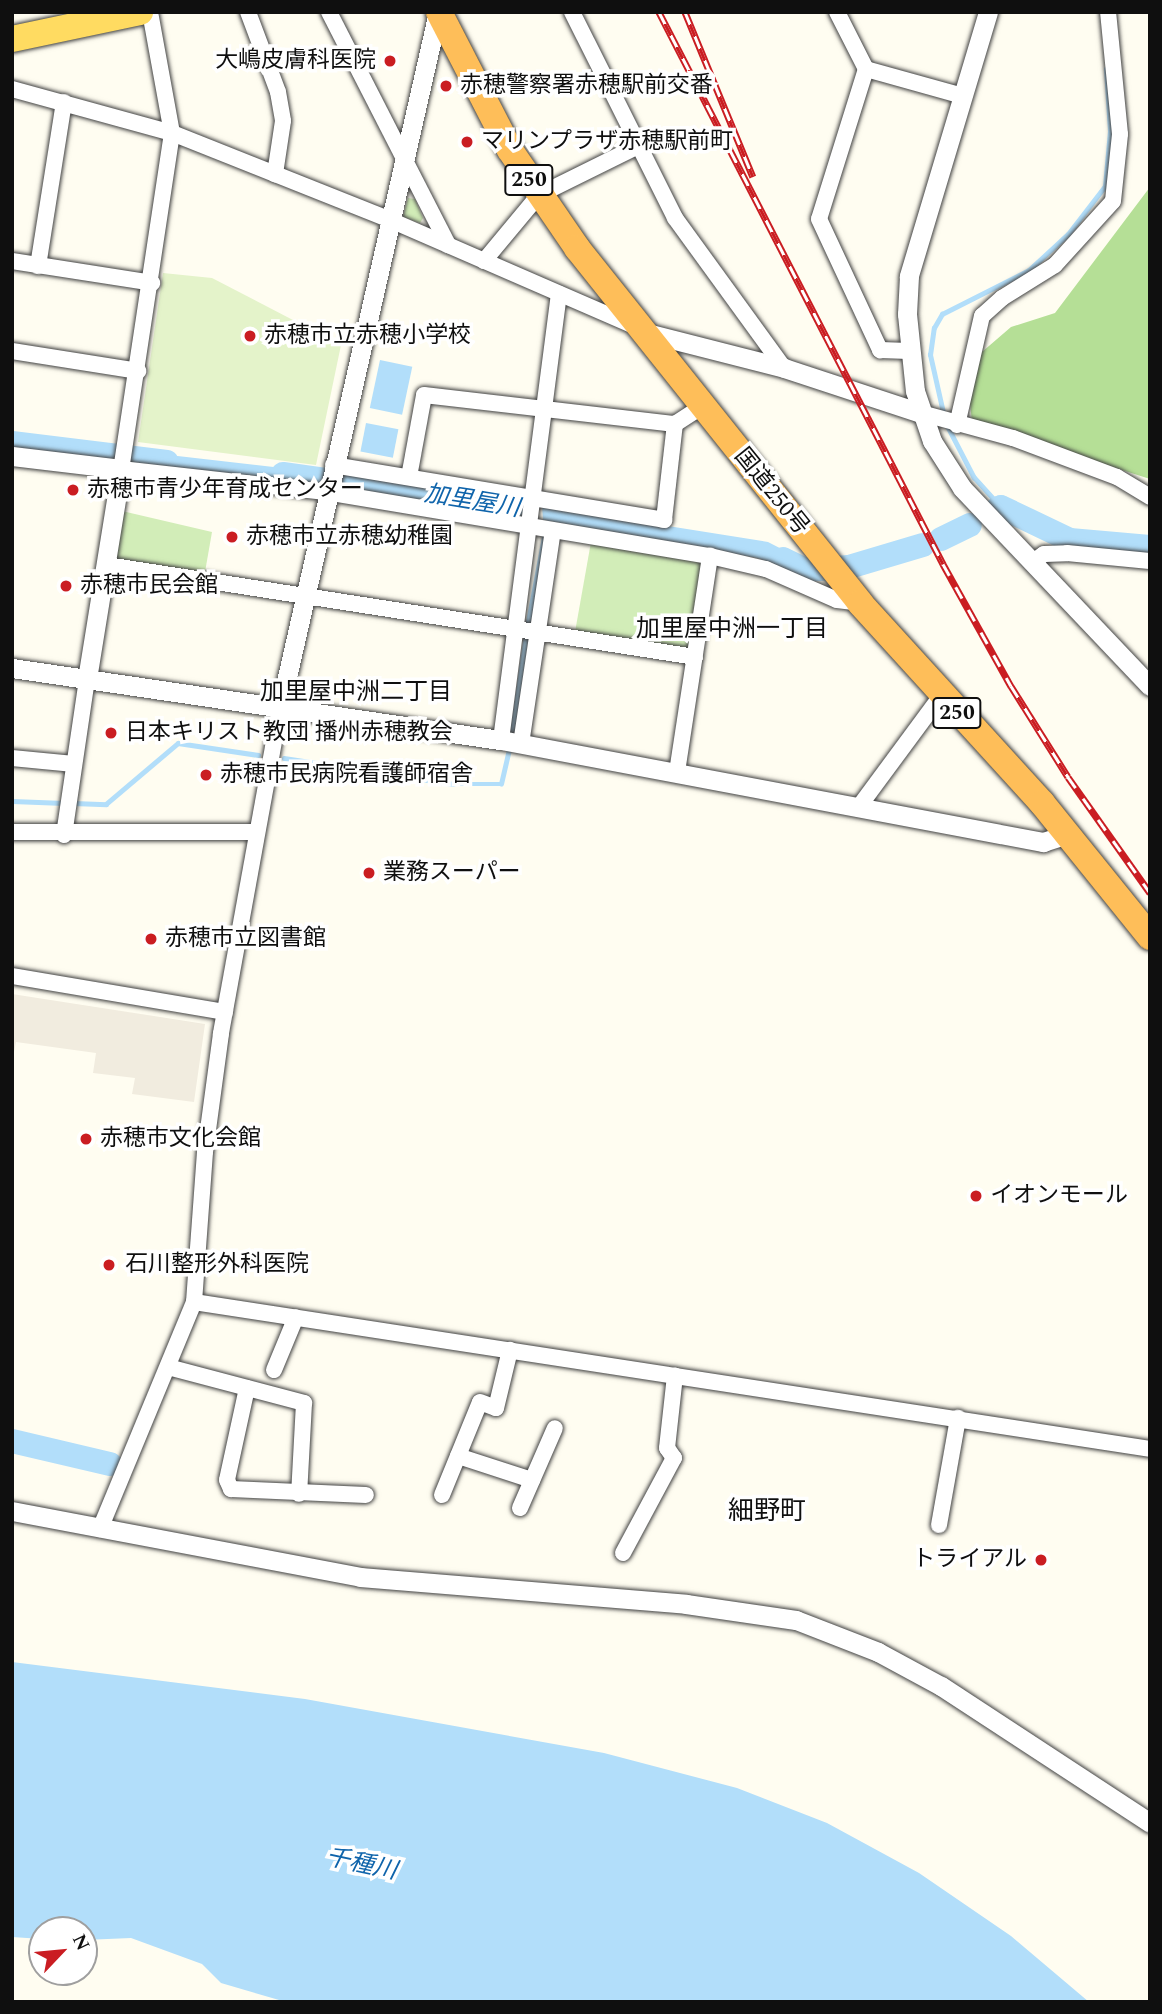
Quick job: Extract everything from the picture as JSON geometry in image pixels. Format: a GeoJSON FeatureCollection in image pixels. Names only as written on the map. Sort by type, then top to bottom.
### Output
{"type":"FeatureCollection","features":[{"type":"Feature","properties":{"kind":"highway","name":"国道250号"},"geometry":{"type":"LineString","coordinates":[[439,12],[539,195],[643,331],[854,595],[941,696],[1068,834],[1150,937]]}},
{"type":"Feature","properties":{"kind":"main road"},"geometry":{"type":"LineString","coordinates":[[12,39],[140,12]]}},
{"type":"Feature","properties":{"kind":"street"},"geometry":{"type":"LineString","coordinates":[[64,835],[152,283],[172,133],[150,12]]}},
{"type":"Feature","properties":{"kind":"street"},"geometry":{"type":"LineString","coordinates":[[248,12],[268,55],[280,102],[283,121],[275,174]]}},
{"type":"Feature","properties":{"kind":"street"},"geometry":{"type":"LineString","coordinates":[[329,12],[448,245]]}},
{"type":"Feature","properties":{"kind":"street"},"geometry":{"type":"LineString","coordinates":[[100,1529],[194,1302],[205,1152],[255,832],[303,592],[403,155],[439,12]]}},
{"type":"Feature","properties":{"kind":"street"},"geometry":{"type":"LineString","coordinates":[[572,12],[675,218],[784,368]]}},
{"type":"Feature","properties":{"kind":"street"},"geometry":{"type":"LineString","coordinates":[[837,12],[866,69],[819,219],[880,350],[909,351]]}},
{"type":"Feature","properties":{"kind":"street"},"geometry":{"type":"LineString","coordinates":[[988,12],[909,276],[909,351],[921,414],[962,488],[1150,686]]}},
{"type":"Feature","properties":{"kind":"street"},"geometry":{"type":"LineString","coordinates":[[957,425],[982,316],[1002,298],[1055,265],[1113,201],[1120,134],[1108,12]]}},
{"type":"Feature","properties":{"kind":"street"},"geometry":{"type":"LineString","coordinates":[[866,69],[963,96]]}},
{"type":"Feature","properties":{"kind":"street"},"geometry":{"type":"LineString","coordinates":[[12,89],[172,133],[388,219],[643,331],[784,368],[921,414],[1013,439],[1117,477],[1150,497]]}},
{"type":"Feature","properties":{"kind":"street"},"geometry":{"type":"LineString","coordinates":[[38,267],[64,102]]}},
{"type":"Feature","properties":{"kind":"street"},"geometry":{"type":"LineString","coordinates":[[484,261],[539,195],[638,146]]}},
{"type":"Feature","properties":{"kind":"street"},"geometry":{"type":"LineString","coordinates":[[12,261],[152,283]]}},
{"type":"Feature","properties":{"kind":"street"},"geometry":{"type":"LineString","coordinates":[[512,742],[537,630],[540,527],[535,500],[558,294]]}},
{"type":"Feature","properties":{"kind":"street"},"geometry":{"type":"LineString","coordinates":[[12,351],[138,371]]}},
{"type":"Feature","properties":{"kind":"street"},"geometry":{"type":"LineString","coordinates":[[409,477],[424,395],[675,424],[703,406]]}},
{"type":"Feature","properties":{"kind":"street"},"geometry":{"type":"LineString","coordinates":[[12,456],[121,469],[330,479],[409,477],[664,520],[675,424]]}},
{"type":"Feature","properties":{"kind":"street"},"geometry":{"type":"LineString","coordinates":[[330,479],[540,527],[710,556],[766,569],[837,600],[854,595]]}},
{"type":"Feature","properties":{"kind":"street"},"geometry":{"type":"LineString","coordinates":[[512,742],[517,626],[540,527]]}},
{"type":"Feature","properties":{"kind":"street"},"geometry":{"type":"LineString","coordinates":[[1032,563],[1044,554],[1066,553],[1150,561]]}},
{"type":"Feature","properties":{"kind":"street"},"geometry":{"type":"LineString","coordinates":[[677,772],[710,556]]}},
{"type":"Feature","properties":{"kind":"street"},"geometry":{"type":"LineString","coordinates":[[107,565],[303,592],[695,657]]}},
{"type":"Feature","properties":{"kind":"street"},"geometry":{"type":"LineString","coordinates":[[12,668],[512,742],[1043,842],[1068,834]]}},
{"type":"Feature","properties":{"kind":"street"},"geometry":{"type":"LineString","coordinates":[[858,807],[941,696]]}},
{"type":"Feature","properties":{"kind":"street"},"geometry":{"type":"LineString","coordinates":[[12,758],[74,764]]}},
{"type":"Feature","properties":{"kind":"street"},"geometry":{"type":"LineString","coordinates":[[12,832],[64,835],[196,829],[255,832]]}},
{"type":"Feature","properties":{"kind":"street"},"geometry":{"type":"LineString","coordinates":[[12,976],[225,1012]]}},
{"type":"Feature","properties":{"kind":"street"},"geometry":{"type":"LineString","coordinates":[[194,1302],[1150,1449]]}},
{"type":"Feature","properties":{"kind":"street"},"geometry":{"type":"LineString","coordinates":[[274,1370],[296,1317]]}},
{"type":"Feature","properties":{"kind":"street"},"geometry":{"type":"LineString","coordinates":[[442,1495],[480,1402],[496,1408],[509,1350]]}},
{"type":"Feature","properties":{"kind":"street"},"geometry":{"type":"LineString","coordinates":[[168,1367],[304,1404],[299,1494]]}},
{"type":"Feature","properties":{"kind":"street"},"geometry":{"type":"LineString","coordinates":[[623,1553],[674,1458],[667,1448],[675,1375]]}},
{"type":"Feature","properties":{"kind":"street"},"geometry":{"type":"LineString","coordinates":[[247,1388],[228,1485],[236,1493],[366,1495]]}},
{"type":"Feature","properties":{"kind":"street"},"geometry":{"type":"LineString","coordinates":[[939,1525],[958,1418]]}},
{"type":"Feature","properties":{"kind":"street"},"geometry":{"type":"LineString","coordinates":[[520,1508],[555,1428]]}},
{"type":"Feature","properties":{"kind":"street"},"geometry":{"type":"LineString","coordinates":[[458,1456],[532,1480]]}},
{"type":"Feature","properties":{"kind":"street"},"geometry":{"type":"LineString","coordinates":[[12,1511],[360,1577],[686,1604],[796,1620],[878,1652],[942,1686],[1150,1823]]}},
{"type":"Feature","properties":{"kind":"green space"},"geometry":{"type":"Polygon","coordinates":[[[1150,187],[1150,479],[972,422],[969,394],[975,358],[1011,327],[1055,313],[1150,187]]]}},
{"type":"Feature","properties":{"kind":"green space"},"geometry":{"type":"Polygon","coordinates":[[[408,198],[415,199],[423,218],[420,223],[403,217],[408,198]]]}},
{"type":"Feature","properties":{"kind":"green space"},"geometry":{"type":"Polygon","coordinates":[[[163,273],[212,278],[341,345],[316,465],[138,442],[163,273]]]}},
{"type":"Feature","properties":{"kind":"green space"},"geometry":{"type":"Polygon","coordinates":[[[122,511],[212,532],[205,572],[115,561],[122,511]]]}},
{"type":"Feature","properties":{"kind":"green space"},"geometry":{"type":"Polygon","coordinates":[[[591,542],[700,560],[704,565],[691,647],[685,651],[575,632],[591,542]]]}},
{"type":"Feature","properties":{"kind":"shaded area"},"geometry":{"type":"Polygon","coordinates":[[[12,994],[205,1024],[194,1102],[132,1094],[135,1078],[93,1073],[96,1053],[16,1042],[12,1062],[12,994]]]}},
{"type":"Feature","properties":{"kind":"water"},"geometry":{"type":"Polygon","coordinates":[[[380,360],[412,367],[402,415],[370,408],[380,360]]]}},
{"type":"Feature","properties":{"kind":"water"},"geometry":{"type":"Polygon","coordinates":[[[366,423],[398,429],[393,458],[360,451],[366,423]]]}},
{"type":"Feature","properties":{"kind":"water"},"geometry":{"type":"Polygon","coordinates":[[[134,451],[317,472],[315,483],[136,464],[134,451]]]}},
{"type":"Feature","properties":{"kind":"water"},"geometry":{"type":"Polygon","coordinates":[[[345,471],[528,500],[525,518],[342,489],[345,471]]]}},
{"type":"Feature","properties":{"kind":"water"},"geometry":{"type":"Polygon","coordinates":[[[542,506],[768,542],[805,561],[822,581],[757,558],[543,520],[542,506]]]}},
{"type":"Feature","properties":{"kind":"water","name":"千種川"},"geometry":{"type":"Polygon","coordinates":[[[12,1662],[305,1699],[604,1753],[737,1788],[827,1823],[919,1873],[1011,1936],[1089,2002],[286,2002],[221,1983],[202,1964],[131,1938],[98,1939],[98,1916],[28,1916],[28,1938],[12,1937],[12,1662]]]}},
{"type":"Feature","properties":{"kind":"waterway"},"geometry":{"type":"LineString","coordinates":[[944,417],[930,355],[934,328],[942,314],[1029,270],[1068,234],[1105,186],[1110,131],[1106,69]]}},
{"type":"Feature","properties":{"kind":"waterway"},"geometry":{"type":"LineString","coordinates":[[947,425],[974,477],[1001,507]]}},
{"type":"Feature","properties":{"kind":"waterway","name":"加里屋川"},"geometry":{"type":"LineString","coordinates":[[12,443],[167,462]]}},
{"type":"Feature","properties":{"kind":"waterway","name":"加里屋川"},"geometry":{"type":"LineString","coordinates":[[283,474],[375,487]]}},
{"type":"Feature","properties":{"kind":"waterway","name":"加里屋川"},"geometry":{"type":"LineString","coordinates":[[997,509],[1001,507],[1070,540],[1150,547]]}},
{"type":"Feature","properties":{"kind":"waterway","name":"加里屋川"},"geometry":{"type":"LineString","coordinates":[[941,539],[970,525]]}},
{"type":"Feature","properties":{"kind":"waterway"},"geometry":{"type":"LineString","coordinates":[[527,627],[545,532]]}},
{"type":"Feature","properties":{"kind":"waterway","name":"加里屋川"},"geometry":{"type":"LineString","coordinates":[[783,559],[806,570],[849,567],[923,545]]}},
{"type":"Feature","properties":{"kind":"waterway"},"geometry":{"type":"LineString","coordinates":[[511,738],[526,635]]}},
{"type":"Feature","properties":{"kind":"waterway"},"geometry":{"type":"LineString","coordinates":[[73,803],[106,804],[178,743],[258,755]]}},
{"type":"Feature","properties":{"kind":"waterway"},"geometry":{"type":"LineString","coordinates":[[284,758],[453,784],[501,784],[510,746]]}},
{"type":"Feature","properties":{"kind":"waterway"},"geometry":{"type":"LineString","coordinates":[[12,801],[64,803]]}},
{"type":"Feature","properties":{"kind":"waterway"},"geometry":{"type":"LineString","coordinates":[[12,1441],[110,1464]]}},
{"type":"Feature","properties":{"kind":"railway"},"geometry":{"type":"LineString","coordinates":[[659,12],[943,564],[1011,686],[1068,777],[1150,893]]}},
{"type":"Feature","properties":{"kind":"railway"},"geometry":{"type":"LineString","coordinates":[[685,12],[753,177]]}},
{"type":"Feature","properties":{"kind":"place","name":"大嶋皮膚科医院"},"geometry":{"type":"Point","coordinates":[390,61]}},
{"type":"Feature","properties":{"kind":"place","name":"赤穂警察署赤穂駅前交番"},"geometry":{"type":"Point","coordinates":[446,86]}},
{"type":"Feature","properties":{"kind":"place","name":"マリンプラザ赤穂駅前町"},"geometry":{"type":"Point","coordinates":[467,142]}},
{"type":"Feature","properties":{"kind":"place","name":"赤穂市立赤穂小学校"},"geometry":{"type":"Point","coordinates":[250,336]}},
{"type":"Feature","properties":{"kind":"place","name":"赤穂市青少年育成センター"},"geometry":{"type":"Point","coordinates":[73,490]}},
{"type":"Feature","properties":{"kind":"place","name":"赤穂市立赤穂幼稚園"},"geometry":{"type":"Point","coordinates":[232,537]}},
{"type":"Feature","properties":{"kind":"place","name":"赤穂市民会館"},"geometry":{"type":"Point","coordinates":[66,586]}},
{"type":"Feature","properties":{"kind":"place","name":"日本キリスト教団 播州赤穂教会"},"geometry":{"type":"Point","coordinates":[111,733]}},
{"type":"Feature","properties":{"kind":"place","name":"赤穂市民病院看護師宿舎"},"geometry":{"type":"Point","coordinates":[206,775]}},
{"type":"Feature","properties":{"kind":"place","name":"業務スーパー"},"geometry":{"type":"Point","coordinates":[369,873]}},
{"type":"Feature","properties":{"kind":"place","name":"赤穂市立図書館"},"geometry":{"type":"Point","coordinates":[151,939]}},
{"type":"Feature","properties":{"kind":"place","name":"赤穂市文化会館"},"geometry":{"type":"Point","coordinates":[86,1139]}},
{"type":"Feature","properties":{"kind":"place","name":"イオンモール"},"geometry":{"type":"Point","coordinates":[976,1196]}},
{"type":"Feature","properties":{"kind":"place","name":"石川整形外科医院"},"geometry":{"type":"Point","coordinates":[109,1265]}},
{"type":"Feature","properties":{"kind":"place","name":"トライアル"},"geometry":{"type":"Point","coordinates":[1041,1560]}},
{"type":"Feature","properties":{"kind":"district","name":"加里屋中洲一丁目"},"geometry":{"type":"Point","coordinates":[732,630]}},
{"type":"Feature","properties":{"kind":"district","name":"加里屋中洲二丁目"},"geometry":{"type":"Point","coordinates":[356,693]}},
{"type":"Feature","properties":{"kind":"district","name":"細野町"},"geometry":{"type":"Point","coordinates":[767,1512]}}]}
